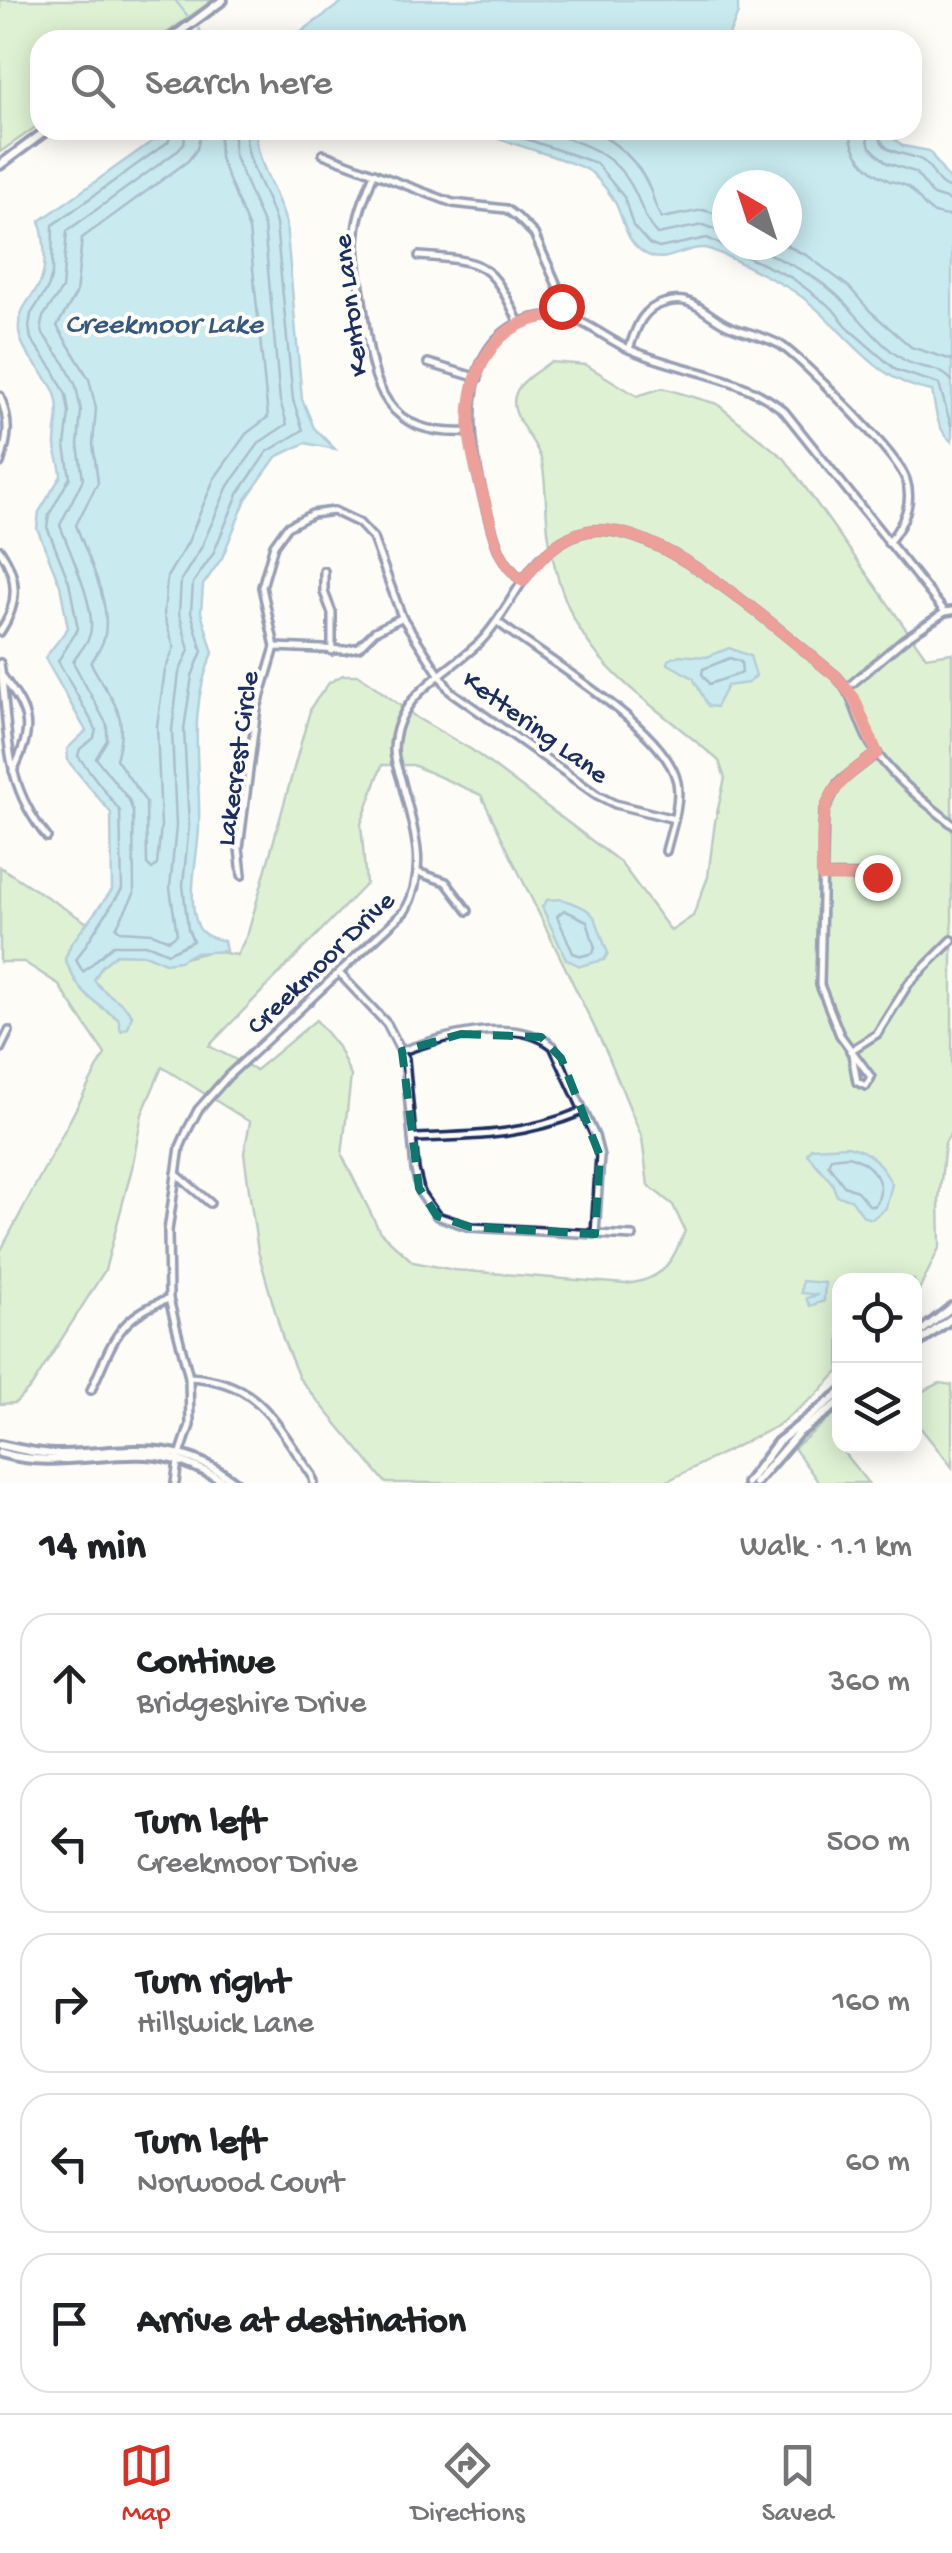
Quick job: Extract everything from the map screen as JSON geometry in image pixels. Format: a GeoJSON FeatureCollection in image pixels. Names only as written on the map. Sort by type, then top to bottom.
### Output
{"type":"FeatureCollection","features":[{"type":"Feature","properties":{"kind":"street"},"geometry":{"type":"LineString","coordinates":[[182,30],[223,0]]}},
{"type":"Feature","properties":{"kind":"street"},"geometry":{"type":"LineString","coordinates":[[0,164],[33,140]]}},
{"type":"Feature","properties":{"kind":"street"},"geometry":{"type":"LineString","coordinates":[[322,154],[453,203],[506,210],[517,217],[534,234],[557,285],[561,298],[558,316]]}},
{"type":"Feature","properties":{"kind":"street","name":"Kenton Lane"},"geometry":{"type":"LineString","coordinates":[[374,172],[360,212],[355,242],[373,378],[388,405],[418,427],[436,432],[470,432]]}},
{"type":"Feature","properties":{"kind":"street"},"geometry":{"type":"LineString","coordinates":[[419,256],[466,260],[485,268],[502,286],[519,323]]}},
{"type":"Feature","properties":{"kind":"street"},"geometry":{"type":"LineString","coordinates":[[630,349],[639,321],[652,307],[680,300],[696,302],[725,324],[782,346],[851,410],[906,477],[907,514],[888,542]]}},
{"type":"Feature","properties":{"kind":"street"},"geometry":{"type":"LineString","coordinates":[[523,581],[506,568],[498,549],[473,456],[471,406],[478,378],[500,336],[519,323],[541,316],[558,316],[572,319],[630,349],[764,394],[784,411],[948,612],[903,640],[847,688]]}},
{"type":"Feature","properties":{"kind":"street"},"geometry":{"type":"LineString","coordinates":[[428,364],[478,378]]}},
{"type":"Feature","properties":{"kind":"street"},"geometry":{"type":"LineString","coordinates":[[0,396],[9,420],[8,440],[0,463]]}},
{"type":"Feature","properties":{"kind":"street","name":"Lakecrest Circle"},"geometry":{"type":"LineString","coordinates":[[242,875],[239,848],[258,708],[274,647],[262,587],[274,545],[287,528],[312,514],[334,511],[359,523],[372,538],[402,618],[438,676]]}},
{"type":"Feature","properties":{"kind":"street","name":"Creekmoor Drive"},"geometry":{"type":"LineString","coordinates":[[174,1483],[190,1425],[189,1377],[169,1299],[168,1231],[176,1174],[188,1129],[213,1090],[405,911],[420,873],[417,838],[394,752],[402,717],[411,699],[474,648],[498,623],[523,581],[548,552],[567,539],[595,530],[627,535],[678,557],[836,676],[847,688],[869,741],[892,773],[952,824]]}},
{"type":"Feature","properties":{"kind":"street"},"geometry":{"type":"LineString","coordinates":[[0,550],[10,564],[15,582],[15,601],[0,632]]}},
{"type":"Feature","properties":{"kind":"street"},"geometry":{"type":"LineString","coordinates":[[324,571],[324,592],[332,613],[332,651]]}},
{"type":"Feature","properties":{"kind":"street","name":"Lakecrest Circle"},"geometry":{"type":"LineString","coordinates":[[274,647],[332,651],[359,647],[375,631],[402,618]]}},
{"type":"Feature","properties":{"kind":"street"},"geometry":{"type":"LineString","coordinates":[[498,623],[626,716],[664,755],[672,767],[678,791],[666,851]]}},
{"type":"Feature","properties":{"kind":"street"},"geometry":{"type":"LineString","coordinates":[[0,664],[12,774],[25,807],[46,837]]}},
{"type":"Feature","properties":{"kind":"street"},"geometry":{"type":"LineString","coordinates":[[2,675],[24,705],[27,722],[26,740],[12,774]]}},
{"type":"Feature","properties":{"kind":"street","name":"Kettering Lane"},"geometry":{"type":"LineString","coordinates":[[438,676],[450,690],[597,795],[615,804],[674,820]]}},
{"type":"Feature","properties":{"kind":"street"},"geometry":{"type":"LineString","coordinates":[[851,1052],[857,1082],[866,1086],[872,1077],[840,1036],[820,985],[824,812],[838,783],[877,753]]}},
{"type":"Feature","properties":{"kind":"street"},"geometry":{"type":"LineString","coordinates":[[420,873],[446,882],[468,912]]}},
{"type":"Feature","properties":{"kind":"street"},"geometry":{"type":"LineString","coordinates":[[822,876],[852,876],[877,877],[882,879],[883,888],[871,891],[852,876]]}},
{"type":"Feature","properties":{"kind":"street"},"geometry":{"type":"LineString","coordinates":[[851,1052],[877,1034],[909,983],[952,940]]}},
{"type":"Feature","properties":{"kind":"street"},"geometry":{"type":"LineString","coordinates":[[339,973],[387,1024],[402,1051],[414,1170],[420,1194],[438,1216],[470,1227],[633,1236]]}},
{"type":"Feature","properties":{"kind":"street"},"geometry":{"type":"LineString","coordinates":[[0,1049],[9,1031]]}},
{"type":"Feature","properties":{"kind":"street"},"geometry":{"type":"LineString","coordinates":[[402,1051],[443,1036],[529,1032],[553,1046],[600,1156],[595,1234]]}},
{"type":"Feature","properties":{"kind":"street"},"geometry":{"type":"LineString","coordinates":[[412,1138],[505,1134],[547,1126],[583,1112]]}},
{"type":"Feature","properties":{"kind":"street"},"geometry":{"type":"LineString","coordinates":[[176,1174],[210,1203]]}},
{"type":"Feature","properties":{"kind":"street"},"geometry":{"type":"LineString","coordinates":[[91,1390],[120,1329],[144,1307],[169,1299]]}},
{"type":"Feature","properties":{"kind":"street"},"geometry":{"type":"LineString","coordinates":[[922,1330],[952,1308]]}},
{"type":"Feature","properties":{"kind":"street"},"geometry":{"type":"LineString","coordinates":[[922,1340],[952,1318]]}},
{"type":"Feature","properties":{"kind":"street"},"geometry":{"type":"LineString","coordinates":[[189,1377],[216,1378],[236,1385],[254,1398],[314,1483]]}},
{"type":"Feature","properties":{"kind":"street"},"geometry":{"type":"LineString","coordinates":[[747,1483],[778,1442],[832,1399]]}},
{"type":"Feature","properties":{"kind":"street"},"geometry":{"type":"LineString","coordinates":[[755,1483],[798,1433],[832,1408]]}},
{"type":"Feature","properties":{"kind":"street"},"geometry":{"type":"LineString","coordinates":[[0,1445],[59,1454],[132,1448],[179,1458],[236,1483]]}},
{"type":"Feature","properties":{"kind":"street"},"geometry":{"type":"LineString","coordinates":[[0,1453],[50,1462],[134,1455],[179,1458],[226,1483]]}},
{"type":"Feature","properties":{"kind":"highlighted area"},"geometry":{"type":"Polygon","coordinates":[[[461,1034],[541,1037],[561,1058],[600,1156],[595,1234],[470,1227],[437,1216],[419,1188],[402,1051],[461,1034]]]}},
{"type":"Feature","properties":{"kind":"green space"},"geometry":{"type":"Polygon","coordinates":[[[0,0],[213,0],[171,30],[30,30],[30,131],[0,152],[0,0]]]}},
{"type":"Feature","properties":{"kind":"green space"},"geometry":{"type":"Polygon","coordinates":[[[550,362],[586,365],[637,396],[663,388],[717,404],[785,459],[926,657],[952,653],[952,1130],[945,1143],[939,1200],[940,1246],[922,1284],[922,1273],[832,1273],[832,1378],[777,1426],[663,1483],[386,1483],[299,1378],[283,1339],[258,1251],[244,1153],[250,1122],[162,1067],[142,1114],[105,1270],[32,1386],[15,1403],[0,1404],[0,1252],[105,1054],[58,984],[24,962],[0,962],[0,867],[89,924],[71,944],[65,959],[70,971],[86,995],[108,1012],[118,1019],[132,1015],[94,980],[116,954],[148,955],[165,963],[212,951],[237,955],[248,933],[311,707],[329,683],[343,675],[359,675],[417,718],[472,750],[620,862],[671,931],[693,916],[708,877],[725,778],[719,761],[609,668],[572,615],[549,538],[542,462],[514,405],[520,386],[550,362]],[[382,765],[361,824],[366,884],[209,1046],[256,1070],[316,1020],[338,1047],[351,1076],[342,1155],[380,1232],[413,1262],[454,1270],[625,1284],[648,1279],[670,1261],[685,1231],[673,1205],[648,1185],[642,1138],[608,1055],[481,795],[413,765],[382,765]]]}},
{"type":"Feature","properties":{"kind":"green space"},"geometry":{"type":"Polygon","coordinates":[[[940,1383],[952,1385],[952,1467],[922,1430],[922,1392],[940,1383]]]}},
{"type":"Feature","properties":{"kind":"green space"},"geometry":{"type":"Polygon","coordinates":[[[832,1416],[832,1453],[844,1453],[868,1483],[819,1483],[794,1448],[832,1416]]]}},
{"type":"Feature","properties":{"kind":"water"},"geometry":{"type":"Polygon","coordinates":[[[345,0],[738,0],[731,30],[304,30],[345,0]]]}},
{"type":"Feature","properties":{"kind":"water","name":"Creekmoor Lake"},"geometry":{"type":"Polygon","coordinates":[[[154,140],[257,140],[286,223],[302,399],[314,428],[335,449],[305,443],[276,457],[246,499],[222,558],[203,585],[201,612],[213,653],[197,717],[199,827],[193,903],[200,929],[224,941],[226,951],[194,953],[165,963],[148,955],[116,954],[94,980],[132,1015],[128,1028],[121,1031],[118,1018],[86,994],[65,959],[71,944],[112,890],[111,813],[68,761],[67,749],[86,731],[45,658],[68,628],[60,585],[37,528],[39,512],[61,476],[55,445],[58,405],[50,384],[24,347],[19,331],[22,311],[44,269],[40,221],[154,140]]]}},
{"type":"Feature","properties":{"kind":"water"},"geometry":{"type":"Polygon","coordinates":[[[502,140],[896,140],[903,146],[929,151],[952,184],[952,442],[940,425],[932,391],[889,375],[806,300],[735,260],[802,260],[802,170],[712,170],[712,250],[689,250],[661,258],[639,249],[630,238],[614,200],[585,169],[502,140]]]}},
{"type":"Feature","properties":{"kind":"water"},"geometry":{"type":"Polygon","coordinates":[[[729,648],[750,656],[756,676],[748,683],[727,686],[716,707],[708,706],[693,678],[668,664],[679,655],[707,657],[729,648]]]}},
{"type":"Feature","properties":{"kind":"water"},"geometry":{"type":"Polygon","coordinates":[[[561,899],[584,908],[594,917],[608,953],[604,960],[580,966],[566,959],[542,907],[547,900],[561,899]]]}},
{"type":"Feature","properties":{"kind":"water"},"geometry":{"type":"Polygon","coordinates":[[[848,1146],[875,1159],[892,1184],[886,1208],[872,1219],[864,1217],[851,1199],[837,1196],[832,1183],[807,1154],[811,1148],[848,1146]]]}},
{"type":"Feature","properties":{"kind":"water"},"geometry":{"type":"Polygon","coordinates":[[[802,1281],[825,1283],[824,1301],[810,1306],[806,1298],[818,1295],[801,1293],[802,1281]]]}},
{"type":"Feature","properties":{"kind":"waterway"},"geometry":{"type":"LineString","coordinates":[[175,0],[190,19]]}},
{"type":"Feature","properties":{"kind":"route"},"geometry":{"type":"LineString","coordinates":[[561,306],[558,316],[522,321],[500,336],[484,360],[474,391],[470,432],[473,456],[506,568],[523,581],[548,552],[582,532],[627,535],[678,557],[836,676],[854,698],[877,753],[838,783],[830,796],[824,812],[822,876],[877,877]]}}]}
